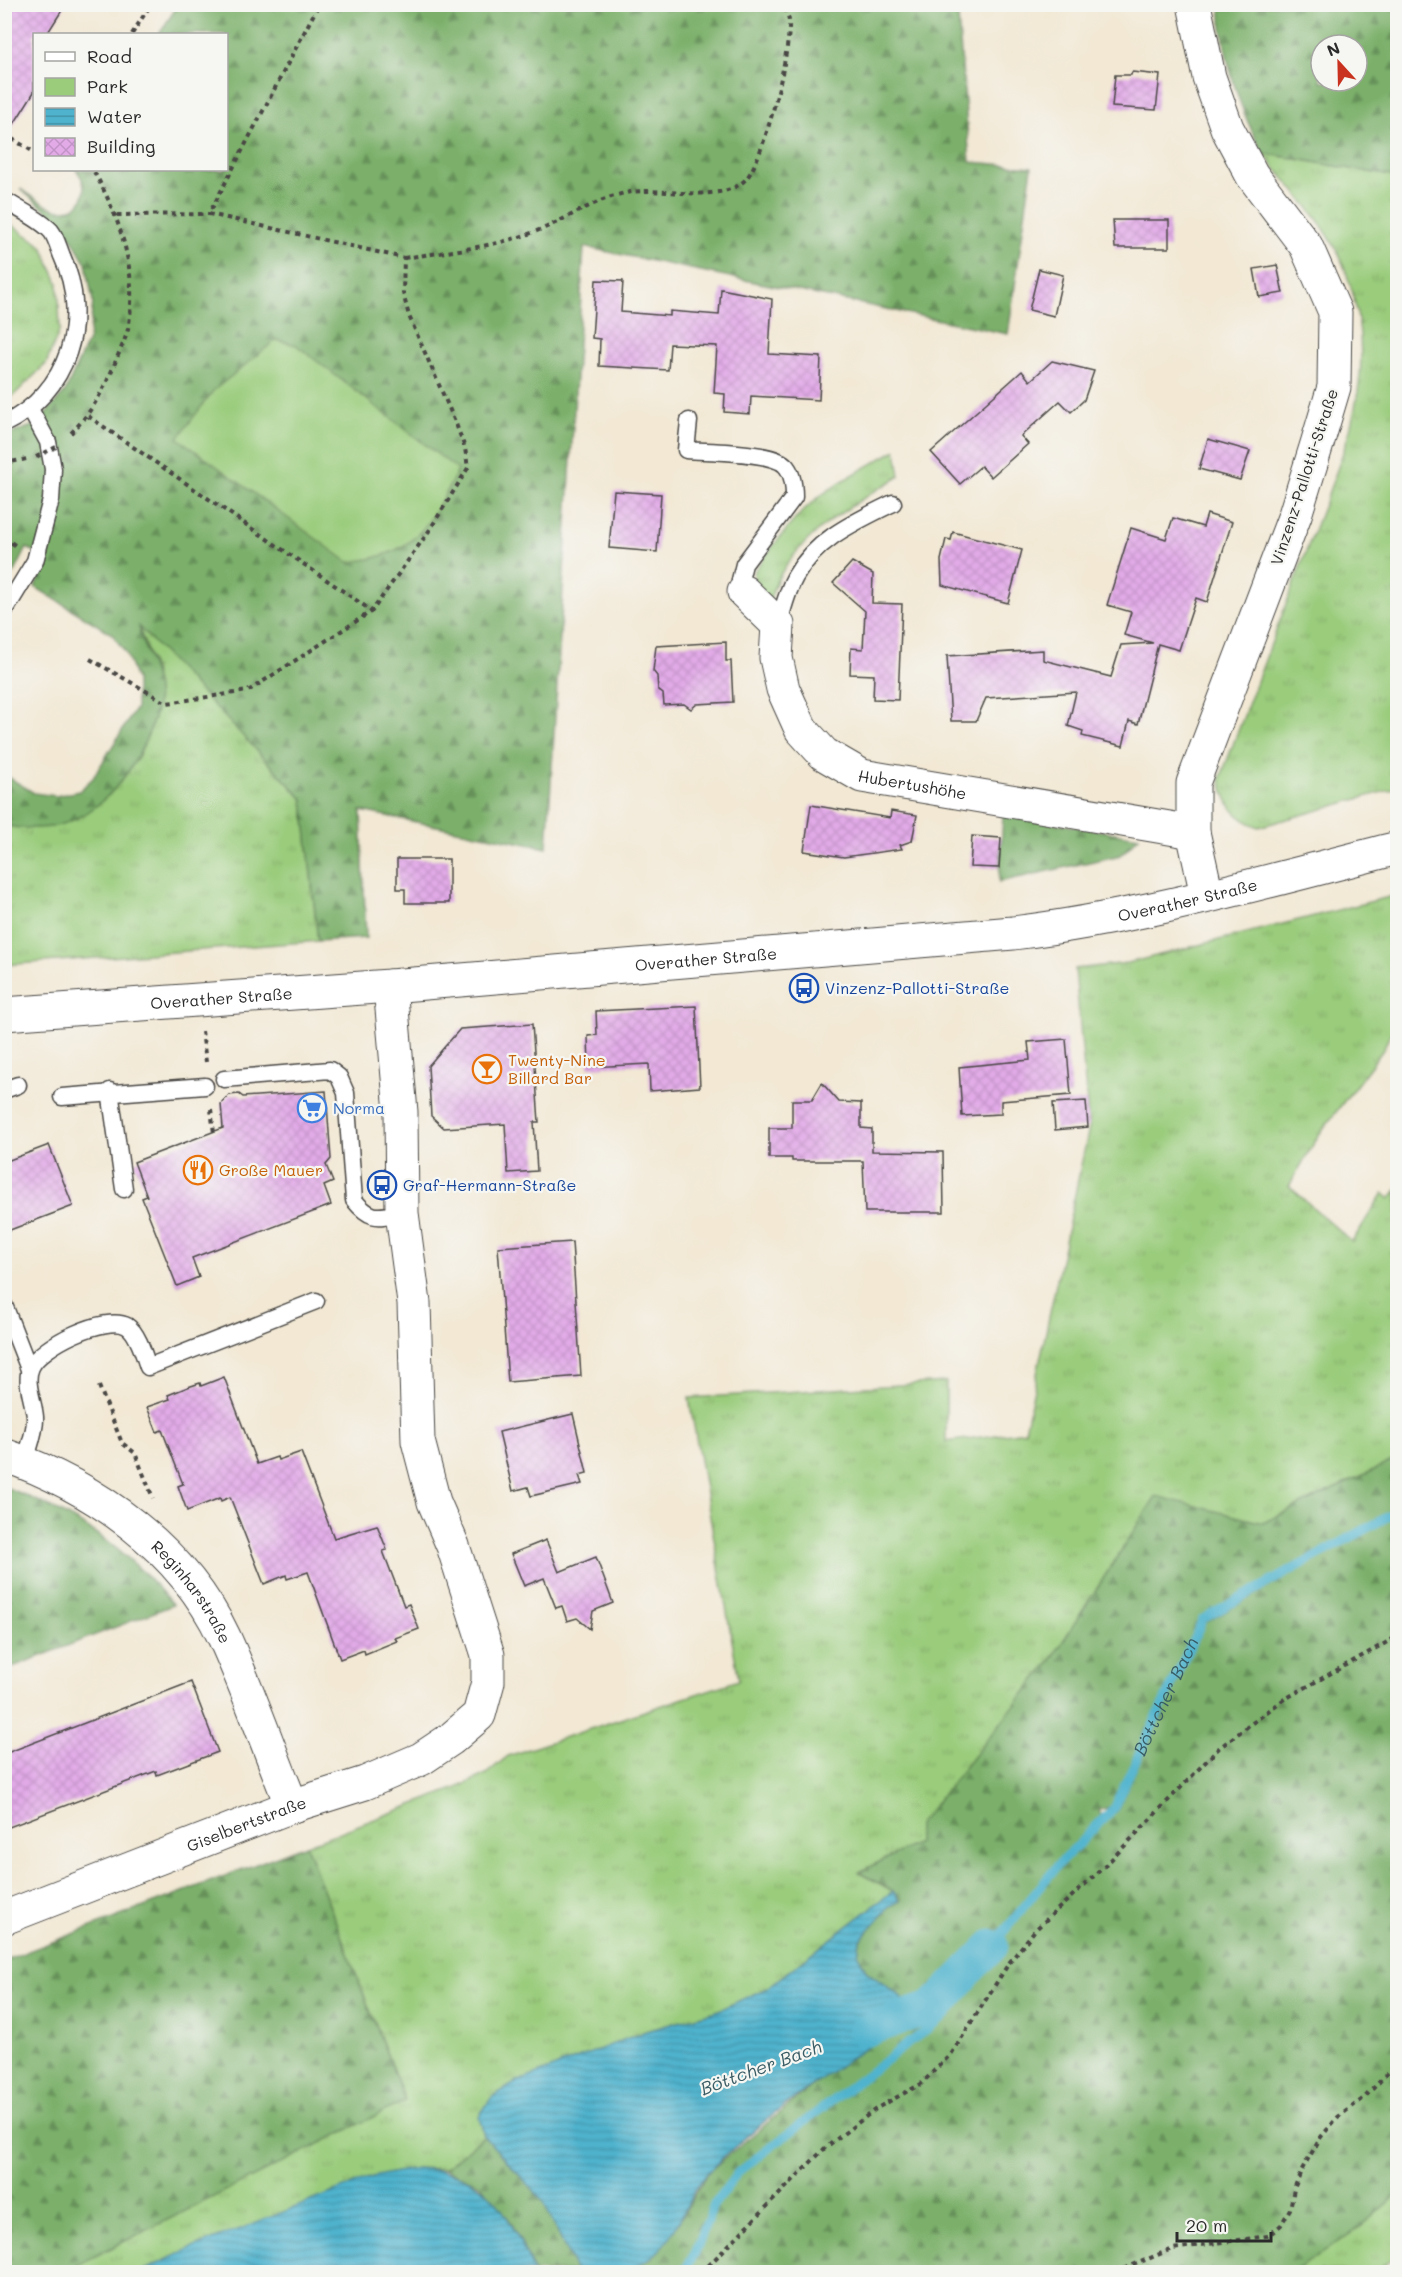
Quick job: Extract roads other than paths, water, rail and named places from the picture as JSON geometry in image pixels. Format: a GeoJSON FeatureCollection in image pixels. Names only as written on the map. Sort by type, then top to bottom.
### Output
{"type":"FeatureCollection","features":[{"type":"Feature","properties":{"kind":"street","name":"Vinzenz-Pallotti-Straße"},"geometry":{"type":"LineString","coordinates":[[1194,4],[1209,77],[1227,128],[1252,175],[1306,246],[1335,312],[1334,387],[1295,515],[1193,783],[1192,832],[1207,895]]}},
{"type":"Feature","properties":{"kind":"street"},"geometry":{"type":"LineString","coordinates":[[744,592],[778,625]]}},
{"type":"Feature","properties":{"kind":"street","name":"Hubertushöhe"},"geometry":{"type":"LineString","coordinates":[[778,625],[776,658],[783,689],[801,729],[824,754],[862,776],[1192,832]]}},
{"type":"Feature","properties":{"kind":"street","name":"Overather Straße"},"geometry":{"type":"LineString","coordinates":[[4,1014],[390,986],[1013,933],[1081,925],[1398,848]]}},
{"type":"Feature","properties":{"kind":"street"},"geometry":{"type":"LineString","coordinates":[[390,986],[400,1112],[402,1213]]}},
{"type":"Feature","properties":{"kind":"street","name":"Giselbertstraße"},"geometry":{"type":"LineString","coordinates":[[4,1918],[292,1806],[365,1783],[422,1759],[451,1739],[479,1715],[488,1682],[488,1655],[453,1546],[434,1502],[418,1441],[414,1303],[402,1213]]}},
{"type":"Feature","properties":{"kind":"street","name":"Reginharstraße"},"geometry":{"type":"LineString","coordinates":[[15,1459],[89,1495],[127,1520],[166,1552],[202,1599],[223,1636],[292,1806]]}},
{"type":"Feature","properties":{"kind":"lane"},"geometry":{"type":"LineString","coordinates":[[4,200],[51,231],[69,271],[76,300],[73,340],[66,361],[55,382],[30,409],[4,424]]}},
{"type":"Feature","properties":{"kind":"lane"},"geometry":{"type":"LineString","coordinates":[[8,607],[35,561],[51,500],[53,469],[48,442],[30,409]]}},
{"type":"Feature","properties":{"kind":"lane"},"geometry":{"type":"LineString","coordinates":[[690,421],[686,450],[762,457],[779,462],[786,466],[794,485],[794,497],[744,564],[740,580],[744,592]]}},
{"type":"Feature","properties":{"kind":"lane"},"geometry":{"type":"LineString","coordinates":[[778,625],[794,578],[814,551],[836,531],[893,503]]}},
{"type":"Feature","properties":{"kind":"lane"},"geometry":{"type":"LineString","coordinates":[[224,1079],[330,1070],[339,1077],[346,1093],[354,1200],[364,1213],[378,1217],[402,1213]]}},
{"type":"Feature","properties":{"kind":"lane"},"geometry":{"type":"LineString","coordinates":[[63,1097],[110,1091],[205,1086]]}},
{"type":"Feature","properties":{"kind":"lane"},"geometry":{"type":"LineString","coordinates":[[110,1091],[124,1189]]}},
{"type":"Feature","properties":{"kind":"lane"},"geometry":{"type":"LineString","coordinates":[[29,1369],[38,1355],[55,1344],[93,1327],[120,1323],[130,1328],[148,1367],[316,1301]]}},
{"type":"Feature","properties":{"kind":"lane"},"geometry":{"type":"LineString","coordinates":[[4,1305],[29,1369],[36,1419],[15,1459]]}},
{"type":"Feature","properties":{"kind":"water"},"geometry":{"type":"Polygon","coordinates":[[[893,1891],[900,1901],[890,1906],[860,1940],[858,1955],[867,1972],[903,1998],[905,2017],[902,2023],[802,2093],[731,2150],[701,2181],[676,2228],[660,2250],[650,2258],[633,2268],[624,2270],[576,2272],[543,2201],[484,2136],[479,2116],[492,2097],[515,2083],[646,2031],[717,2011],[767,1988],[893,1891]]]}},
{"type":"Feature","properties":{"kind":"water"},"geometry":{"type":"Polygon","coordinates":[[[416,2168],[442,2171],[463,2177],[479,2186],[493,2198],[514,2230],[534,2272],[141,2272],[187,2250],[372,2177],[416,2168]]]}},
{"type":"Feature","properties":{"kind":"waterway","name":"Böttcher Bach"},"geometry":{"type":"LineString","coordinates":[[684,2272],[695,2253],[713,2206],[739,2171],[946,2015],[976,1980],[992,1946],[1057,1866],[1113,1809],[1203,1619],[1398,1511]]}},
{"type":"Feature","properties":{"kind":"waterway","name":"Böttcher Bach"},"geometry":{"type":"LineString","coordinates":[[864,2031],[932,2007],[992,1946]]}},
{"type":"Feature","properties":{"kind":"place","name":"Vinzenz-Pallotti-Straße"},"geometry":{"type":"Point","coordinates":[804,988]}},
{"type":"Feature","properties":{"kind":"place","name":"Twenty-Nine Billard Bar"},"geometry":{"type":"Point","coordinates":[487,1069]}},
{"type":"Feature","properties":{"kind":"place","name":"Norma"},"geometry":{"type":"Point","coordinates":[312,1108]}},
{"type":"Feature","properties":{"kind":"place","name":"Große Mauer"},"geometry":{"type":"Point","coordinates":[198,1170]}},
{"type":"Feature","properties":{"kind":"place","name":"Graf-Hermann-Straße"},"geometry":{"type":"Point","coordinates":[382,1185]}}]}
